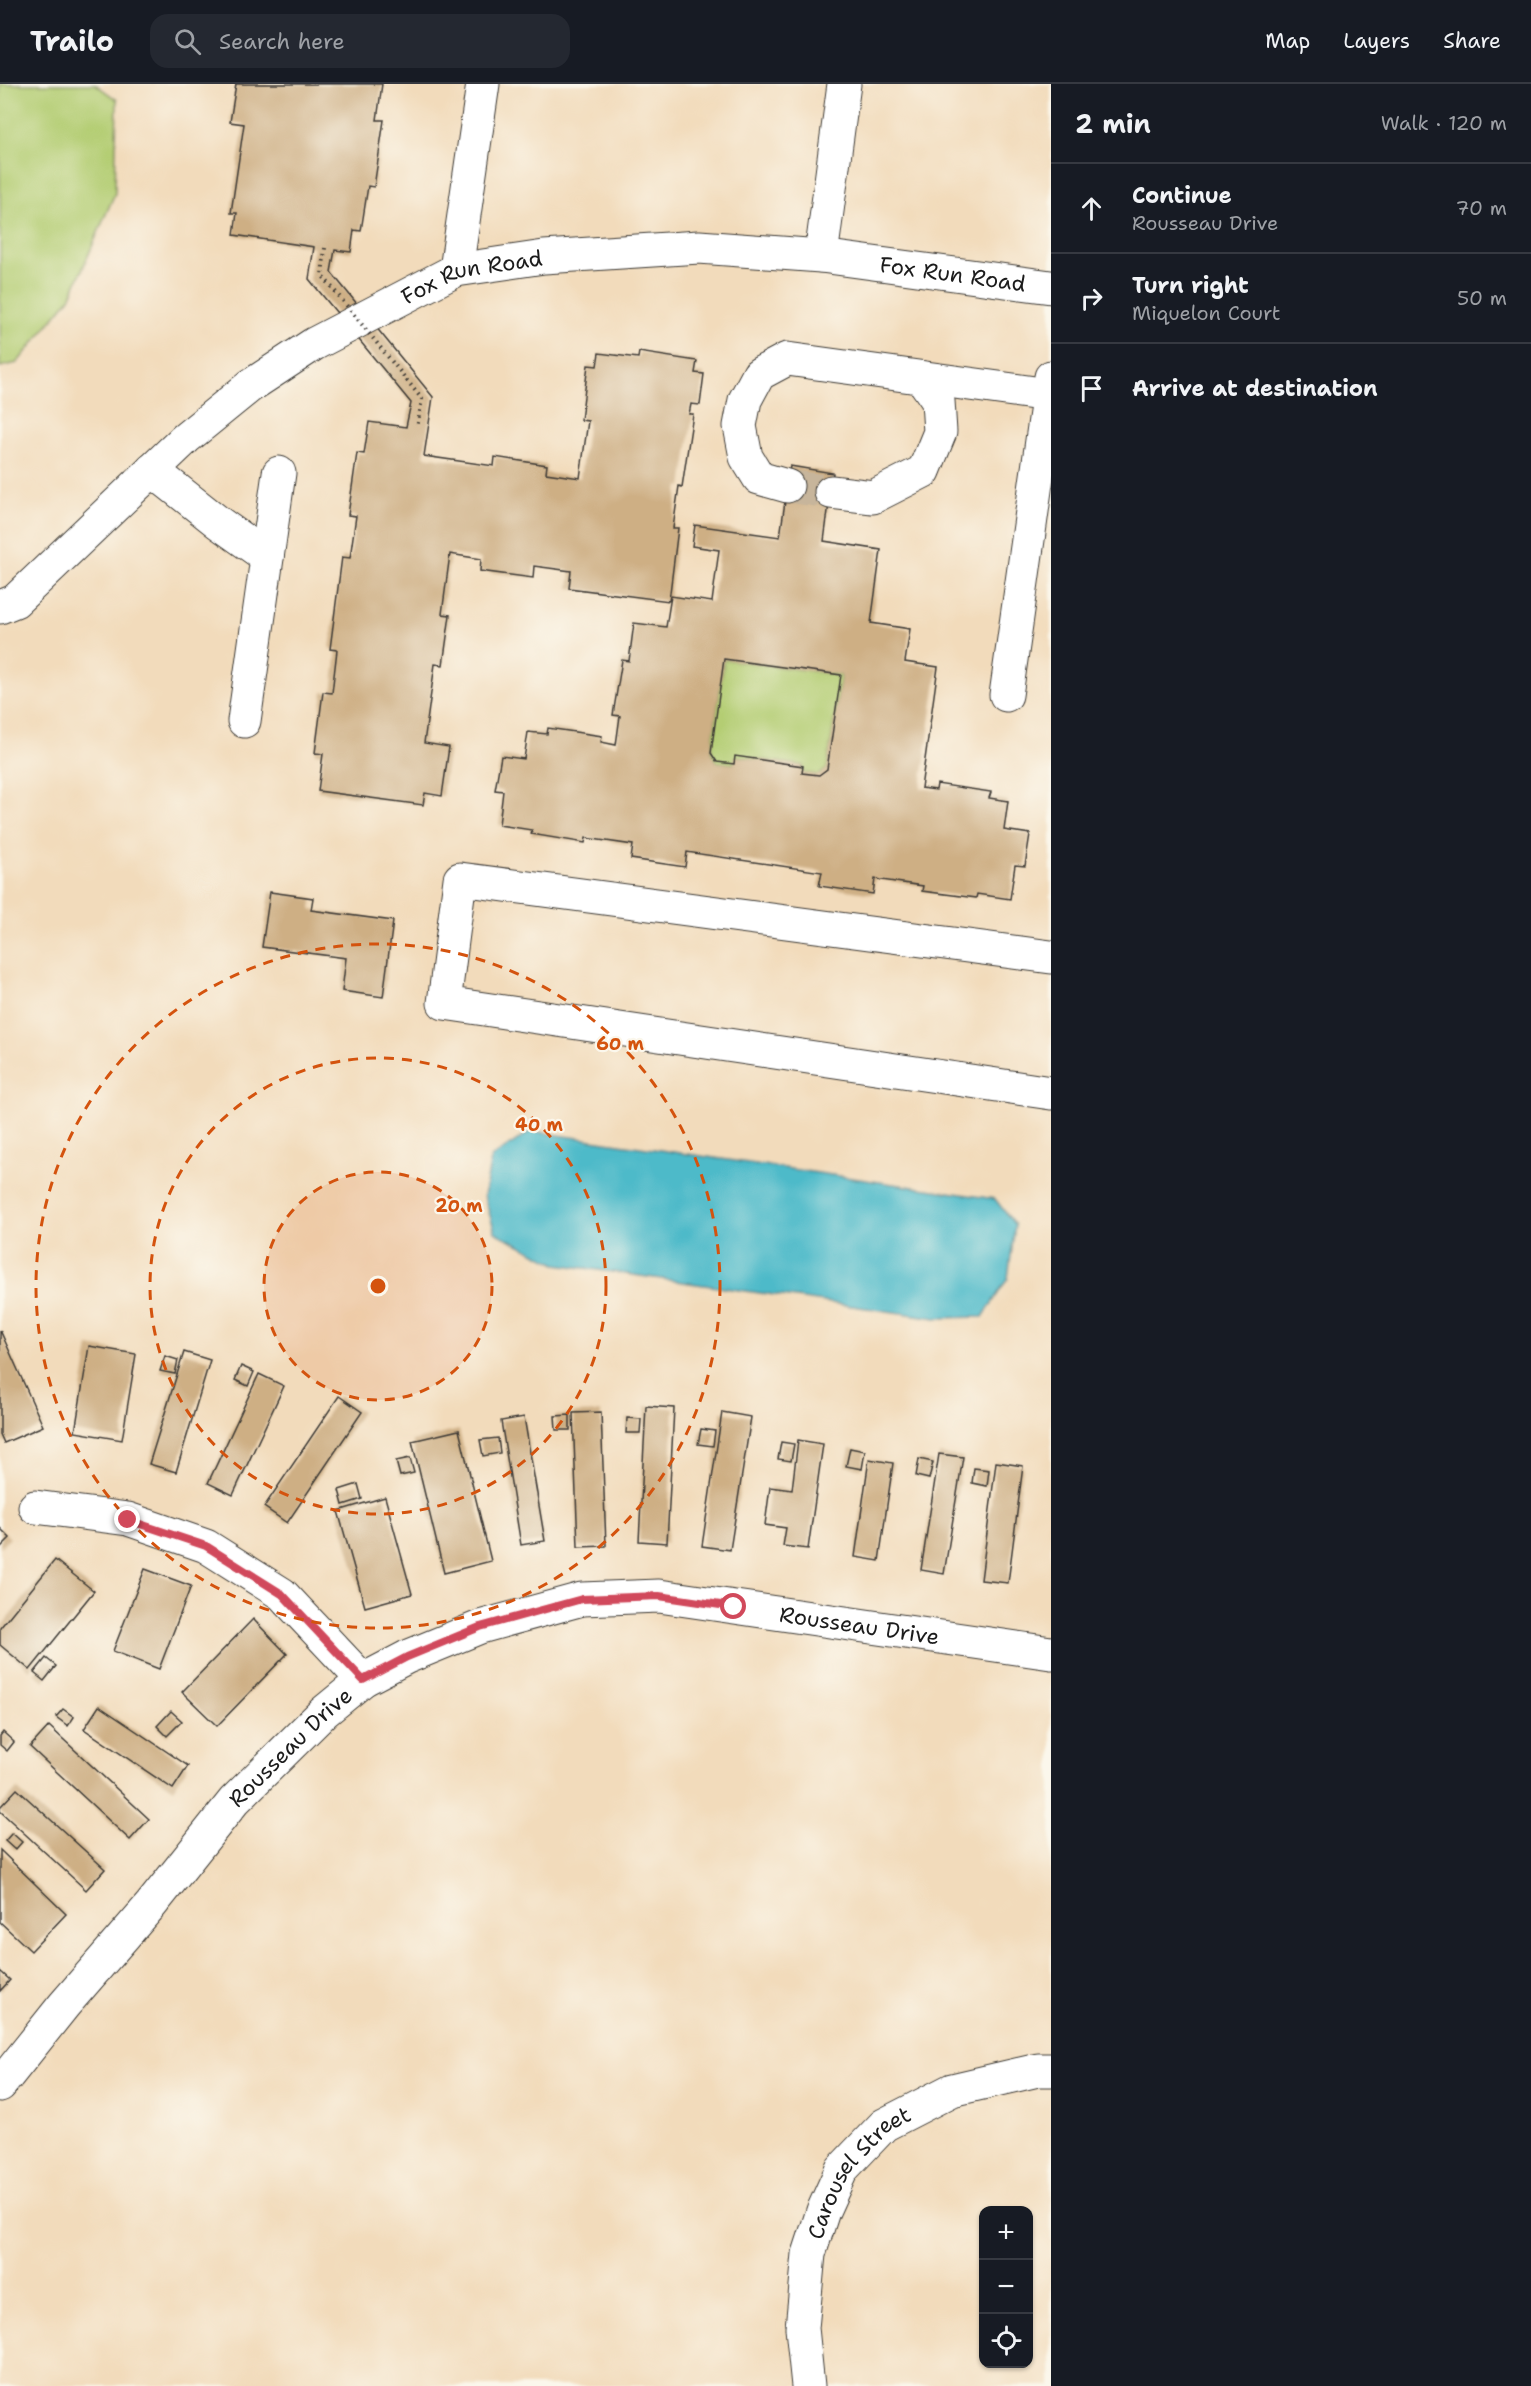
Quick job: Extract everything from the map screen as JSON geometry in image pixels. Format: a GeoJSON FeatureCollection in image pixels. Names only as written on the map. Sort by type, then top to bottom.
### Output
{"type":"FeatureCollection","features":[{"type":"Feature","properties":{"kind":"street"},"geometry":{"type":"LineString","coordinates":[[456,270],[483,84]]}},
{"type":"Feature","properties":{"kind":"street"},"geometry":{"type":"LineString","coordinates":[[821,256],[844,84]]}},
{"type":"Feature","properties":{"kind":"street","name":"Fox Run Road"},"geometry":{"type":"LineString","coordinates":[[0,607],[15,601],[186,438],[250,386],[314,344],[456,270],[544,257],[699,247],[821,256],[1051,287]]}},
{"type":"Feature","properties":{"kind":"street"},"geometry":{"type":"LineString","coordinates":[[787,486],[759,478],[746,458],[740,426],[745,400],[759,374],[787,359],[922,378],[1050,386],[1006,695]]}},
{"type":"Feature","properties":{"kind":"street"},"geometry":{"type":"LineString","coordinates":[[831,492],[873,497],[924,471],[940,432],[938,401],[922,378]]}},
{"type":"Feature","properties":{"kind":"street"},"geometry":{"type":"LineString","coordinates":[[152,470],[267,558]]}},
{"type":"Feature","properties":{"kind":"street"},"geometry":{"type":"LineString","coordinates":[[244,721],[279,473]]}},
{"type":"Feature","properties":{"kind":"street"},"geometry":{"type":"LineString","coordinates":[[1051,957],[460,879],[444,1003],[1051,1093]]}},
{"type":"Feature","properties":{"kind":"street"},"geometry":{"type":"LineString","coordinates":[[35,1507],[128,1520],[206,1546],[282,1594],[363,1680]]}},
{"type":"Feature","properties":{"kind":"street","name":"Rousseau Drive"},"geometry":{"type":"LineString","coordinates":[[0,2085],[64,2005],[151,1905],[234,1801],[324,1712],[363,1680],[407,1657],[480,1627],[582,1599],[659,1596],[1051,1653]]}},
{"type":"Feature","properties":{"kind":"street","name":"Carousel Street"},"geometry":{"type":"LineString","coordinates":[[808,2386],[802,2328],[809,2254],[823,2211],[842,2169],[884,2125],[952,2090],[1038,2070],[1051,2070]]}},
{"type":"Feature","properties":{"kind":"path"},"geometry":{"type":"LineString","coordinates":[[325,248],[322,275],[422,399],[417,428]]}},
{"type":"Feature","properties":{"kind":"green space"},"geometry":{"type":"Polygon","coordinates":[[[0,84],[95,84],[117,100],[115,193],[70,298],[17,363],[0,367],[0,84]]]}},
{"type":"Feature","properties":{"kind":"green space"},"geometry":{"type":"Polygon","coordinates":[[[724,659],[841,675],[827,769],[819,775],[802,773],[803,766],[736,756],[734,764],[717,762],[711,753],[724,659]]]}},
{"type":"Feature","properties":{"kind":"water"},"geometry":{"type":"Polygon","coordinates":[[[531,1131],[995,1199],[1015,1225],[1008,1278],[983,1317],[936,1318],[556,1264],[495,1232],[484,1196],[491,1158],[531,1131]]]}},
{"type":"Feature","properties":{"kind":"building"},"geometry":{"type":"Polygon","coordinates":[[[236,84],[382,84],[377,120],[384,120],[374,187],[368,186],[361,231],[354,230],[351,252],[335,250],[331,272],[433,397],[424,456],[494,466],[495,457],[547,465],[546,473],[580,478],[588,421],[581,420],[588,365],[597,366],[599,353],[638,358],[639,352],[697,361],[695,373],[704,374],[700,405],[691,404],[689,414],[693,414],[673,528],[678,528],[669,601],[569,588],[571,571],[534,566],[533,578],[480,571],[481,559],[450,554],[442,614],[450,615],[443,665],[435,664],[424,743],[449,747],[442,796],[425,793],[423,805],[318,791],[323,754],[315,753],[323,692],[332,693],[337,650],[330,649],[342,557],[350,558],[356,516],[348,515],[357,453],[364,454],[369,422],[406,427],[411,403],[309,279],[314,247],[234,235],[237,213],[231,213],[244,124],[230,122],[236,84]]]}},
{"type":"Feature","properties":{"kind":"building"},"geometry":{"type":"Polygon","coordinates":[[[790,466],[833,473],[824,541],[881,550],[871,623],[910,629],[905,662],[938,667],[921,788],[936,790],[937,784],[991,792],[989,798],[1008,801],[1004,830],[1030,834],[1025,866],[1015,865],[1010,899],[977,894],[976,898],[922,891],[923,886],[875,879],[873,894],[819,886],[822,872],[687,852],[685,867],[631,859],[633,845],[586,838],[585,843],[531,834],[532,830],[499,825],[503,791],[495,790],[501,756],[524,759],[528,732],[547,734],[548,728],[602,736],[601,742],[616,745],[620,716],[613,715],[622,660],[629,661],[634,623],[666,627],[671,596],[712,602],[719,550],[692,546],[695,525],[780,537],[790,466]],[[724,659],[711,753],[717,762],[734,764],[735,756],[803,766],[802,773],[819,775],[827,769],[841,675],[724,659]]]}},
{"type":"Feature","properties":{"kind":"building"},"geometry":{"type":"Polygon","coordinates":[[[270,892],[313,898],[311,910],[393,921],[383,997],[342,991],[346,958],[262,947],[270,892]]]}},
{"type":"Feature","properties":{"kind":"building"},"geometry":{"type":"Polygon","coordinates":[[[0,1330],[43,1426],[4,1443],[0,1434],[0,1330]]]}},
{"type":"Feature","properties":{"kind":"building"},"geometry":{"type":"Polygon","coordinates":[[[89,1346],[136,1354],[122,1440],[75,1432],[89,1346]]]}},
{"type":"Feature","properties":{"kind":"building"},"geometry":{"type":"Polygon","coordinates":[[[184,1352],[210,1360],[176,1472],[149,1464],[184,1352]]]}},
{"type":"Feature","properties":{"kind":"building"},"geometry":{"type":"Polygon","coordinates":[[[165,1356],[178,1360],[175,1374],[160,1371],[165,1356]]]}},
{"type":"Feature","properties":{"kind":"building"},"geometry":{"type":"Polygon","coordinates":[[[241,1366],[254,1372],[248,1386],[235,1380],[241,1366]]]}},
{"type":"Feature","properties":{"kind":"building"},"geometry":{"type":"Polygon","coordinates":[[[259,1374],[284,1386],[233,1495],[208,1483],[259,1374]]]}},
{"type":"Feature","properties":{"kind":"building"},"geometry":{"type":"Polygon","coordinates":[[[339,1396],[362,1412],[287,1523],[264,1507],[339,1396]]]}},
{"type":"Feature","properties":{"kind":"building"},"geometry":{"type":"Polygon","coordinates":[[[646,1406],[674,1408],[667,1543],[639,1541],[646,1406]]]}},
{"type":"Feature","properties":{"kind":"building"},"geometry":{"type":"Polygon","coordinates":[[[601,1412],[606,1546],[578,1547],[573,1413],[601,1412]]]}},
{"type":"Feature","properties":{"kind":"building"},"geometry":{"type":"Polygon","coordinates":[[[722,1412],[751,1417],[730,1550],[702,1546],[722,1412]]]}},
{"type":"Feature","properties":{"kind":"building"},"geometry":{"type":"Polygon","coordinates":[[[570,1415],[570,1430],[556,1430],[555,1416],[570,1415]]]}},
{"type":"Feature","properties":{"kind":"building"},"geometry":{"type":"Polygon","coordinates":[[[524,1417],[545,1541],[521,1545],[501,1421],[524,1417]]]}},
{"type":"Feature","properties":{"kind":"building"},"geometry":{"type":"Polygon","coordinates":[[[627,1418],[641,1419],[640,1433],[626,1433],[627,1418]]]}},
{"type":"Feature","properties":{"kind":"building"},"geometry":{"type":"Polygon","coordinates":[[[701,1429],[715,1431],[713,1446],[698,1444],[701,1429]]]}},
{"type":"Feature","properties":{"kind":"building"},"geometry":{"type":"Polygon","coordinates":[[[459,1430],[491,1561],[444,1573],[412,1441],[459,1430]]]}},
{"type":"Feature","properties":{"kind":"building"},"geometry":{"type":"Polygon","coordinates":[[[498,1438],[500,1453],[483,1456],[480,1440],[498,1438]]]}},
{"type":"Feature","properties":{"kind":"building"},"geometry":{"type":"Polygon","coordinates":[[[798,1440],[823,1444],[808,1549],[783,1546],[786,1528],[765,1525],[770,1487],[792,1490],[798,1440]]]}},
{"type":"Feature","properties":{"kind":"building"},"geometry":{"type":"Polygon","coordinates":[[[781,1442],[794,1444],[791,1461],[778,1459],[781,1442]]]}},
{"type":"Feature","properties":{"kind":"building"},"geometry":{"type":"Polygon","coordinates":[[[850,1448],[865,1451],[862,1469],[846,1466],[850,1448]]]}},
{"type":"Feature","properties":{"kind":"building"},"geometry":{"type":"Polygon","coordinates":[[[939,1454],[963,1457],[944,1574],[921,1570],[939,1454]]]}},
{"type":"Feature","properties":{"kind":"building"},"geometry":{"type":"Polygon","coordinates":[[[410,1458],[414,1473],[400,1476],[396,1461],[410,1458]]]}},
{"type":"Feature","properties":{"kind":"building"},"geometry":{"type":"Polygon","coordinates":[[[869,1459],[893,1463],[879,1561],[855,1557],[869,1459]]]}},
{"type":"Feature","properties":{"kind":"building"},"geometry":{"type":"Polygon","coordinates":[[[919,1459],[933,1462],[929,1479],[916,1476],[919,1459]]]}},
{"type":"Feature","properties":{"kind":"building"},"geometry":{"type":"Polygon","coordinates":[[[996,1462],[1023,1466],[1008,1583],[981,1580],[996,1462]]]}},
{"type":"Feature","properties":{"kind":"building"},"geometry":{"type":"Polygon","coordinates":[[[974,1468],[989,1470],[987,1486],[972,1483],[974,1468]]]}},
{"type":"Feature","properties":{"kind":"building"},"geometry":{"type":"Polygon","coordinates":[[[358,1484],[362,1499],[343,1505],[339,1490],[358,1484]]]}},
{"type":"Feature","properties":{"kind":"building"},"geometry":{"type":"Polygon","coordinates":[[[385,1497],[412,1594],[365,1607],[338,1511],[385,1497]]]}},
{"type":"Feature","properties":{"kind":"building"},"geometry":{"type":"Polygon","coordinates":[[[0,1528],[10,1538],[0,1548],[0,1528]]]}},
{"type":"Feature","properties":{"kind":"building"},"geometry":{"type":"Polygon","coordinates":[[[55,1560],[94,1591],[30,1670],[0,1645],[0,1628],[55,1560]]]}},
{"type":"Feature","properties":{"kind":"building"},"geometry":{"type":"Polygon","coordinates":[[[145,1569],[191,1586],[159,1669],[113,1651],[145,1569]]]}},
{"type":"Feature","properties":{"kind":"building"},"geometry":{"type":"Polygon","coordinates":[[[253,1619],[287,1654],[217,1726],[182,1692],[253,1619]]]}},
{"type":"Feature","properties":{"kind":"building"},"geometry":{"type":"Polygon","coordinates":[[[46,1658],[56,1666],[44,1681],[34,1673],[46,1658]]]}},
{"type":"Feature","properties":{"kind":"building"},"geometry":{"type":"Polygon","coordinates":[[[99,1706],[188,1766],[173,1789],[84,1729],[99,1706]]]}},
{"type":"Feature","properties":{"kind":"building"},"geometry":{"type":"Polygon","coordinates":[[[63,1709],[74,1717],[68,1726],[56,1717],[63,1709]]]}},
{"type":"Feature","properties":{"kind":"building"},"geometry":{"type":"Polygon","coordinates":[[[171,1711],[182,1721],[167,1736],[157,1726],[171,1711]]]}},
{"type":"Feature","properties":{"kind":"building"},"geometry":{"type":"Polygon","coordinates":[[[49,1726],[149,1819],[130,1840],[30,1747],[49,1726]]]}},
{"type":"Feature","properties":{"kind":"building"},"geometry":{"type":"Polygon","coordinates":[[[3,1732],[14,1742],[7,1751],[0,1745],[0,1736],[3,1732]]]}},
{"type":"Feature","properties":{"kind":"building"},"geometry":{"type":"Polygon","coordinates":[[[17,1789],[105,1869],[86,1890],[0,1811],[0,1807],[17,1789]]]}},
{"type":"Feature","properties":{"kind":"building"},"geometry":{"type":"Polygon","coordinates":[[[12,1833],[22,1842],[15,1850],[5,1841],[12,1833]]]}},
{"type":"Feature","properties":{"kind":"building"},"geometry":{"type":"Polygon","coordinates":[[[0,1850],[66,1914],[31,1951],[0,1922],[0,1850]]]}},
{"type":"Feature","properties":{"kind":"building"},"geometry":{"type":"Polygon","coordinates":[[[0,1971],[10,1980],[0,1991],[0,1971]]]}},
{"type":"Feature","properties":{"kind":"tunnel"},"geometry":{"type":"LineString","coordinates":[[787,486],[831,492]]}},
{"type":"Feature","properties":{"kind":"route"},"geometry":{"type":"LineString","coordinates":[[128,1520],[206,1546],[282,1594],[363,1680],[407,1657],[480,1627],[582,1599],[659,1596],[734,1607]]}}]}
